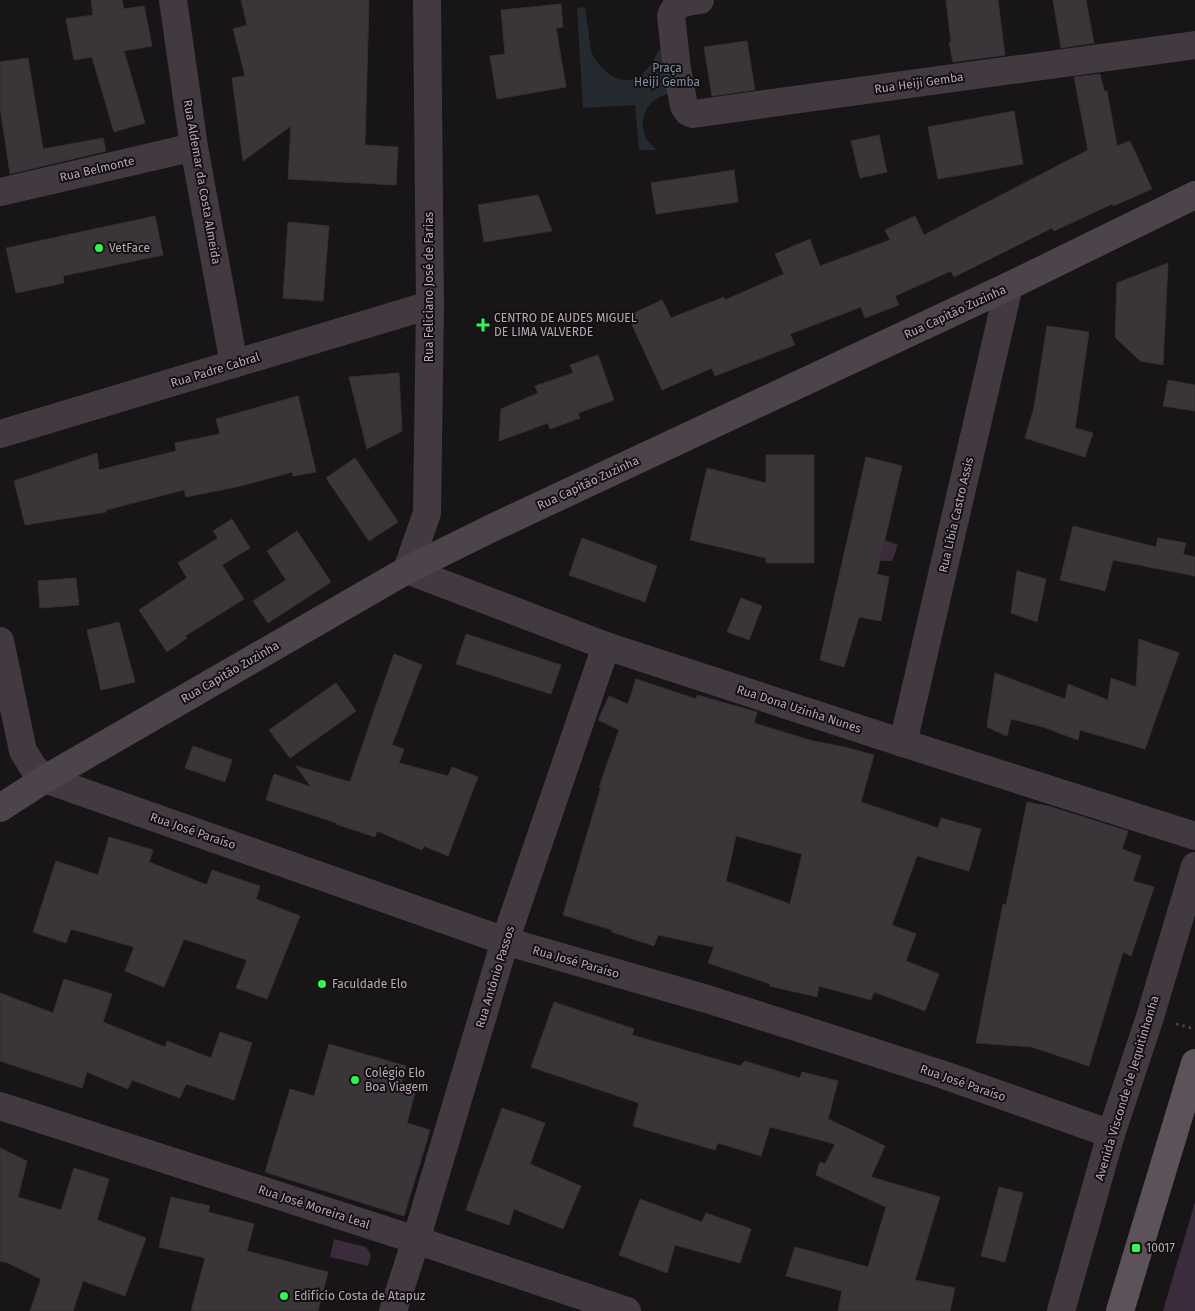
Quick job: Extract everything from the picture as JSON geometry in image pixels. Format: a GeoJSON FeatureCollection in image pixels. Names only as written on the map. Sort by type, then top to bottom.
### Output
{"type":"FeatureCollection","features":[{"type":"Feature","properties":{"kind":"main road","name":"Rua Capitão Zuzinha"},"geometry":{"type":"LineString","coordinates":[[0,808],[45,778],[407,570],[494,527],[1010,286],[1195,195]]}},
{"type":"Feature","properties":{"kind":"main road"},"geometry":{"type":"LineString","coordinates":[[1120,1311],[1195,1063]]}},
{"type":"Feature","properties":{"kind":"street","name":"Rua Aldemar da Costa Almeida"},"geometry":{"type":"LineString","coordinates":[[172,0],[194,147],[234,364]]}},
{"type":"Feature","properties":{"kind":"street","name":"Rua Feliciano José de Farias"},"geometry":{"type":"LineString","coordinates":[[407,570],[427,513],[430,305],[427,0]]}},
{"type":"Feature","properties":{"kind":"street","name":"Rua Heiji Gemba"},"geometry":{"type":"LineString","coordinates":[[700,0],[676,6],[671,16],[677,69],[684,106],[688,112],[693,114],[1195,45]]}},
{"type":"Feature","properties":{"kind":"street","name":"Rua Belmonte"},"geometry":{"type":"LineString","coordinates":[[0,192],[194,147]]}},
{"type":"Feature","properties":{"kind":"street","name":"Rua Líbia Castro Assis"},"geometry":{"type":"LineString","coordinates":[[903,743],[1010,286]]}},
{"type":"Feature","properties":{"kind":"street","name":"Rua Padre Cabral"},"geometry":{"type":"LineString","coordinates":[[0,434],[430,305]]}},
{"type":"Feature","properties":{"kind":"street","name":"Rua Dona Uzinha Nunes"},"geometry":{"type":"LineString","coordinates":[[407,570],[606,646],[1195,836]]}},
{"type":"Feature","properties":{"kind":"street"},"geometry":{"type":"LineString","coordinates":[[0,641],[23,750],[33,767],[45,778]]}},
{"type":"Feature","properties":{"kind":"street","name":"Rua Antônio Passos"},"geometry":{"type":"LineString","coordinates":[[393,1311],[505,941],[606,646]]}},
{"type":"Feature","properties":{"kind":"street","name":"Rua José Paraíso"},"geometry":{"type":"LineString","coordinates":[[45,778],[505,941],[808,1031],[1111,1134]]}},
{"type":"Feature","properties":{"kind":"street","name":"Avenida Visconde de Jequitinhonha"},"geometry":{"type":"LineString","coordinates":[[1061,1311],[1111,1134],[1150,1017],[1195,866]]}},
{"type":"Feature","properties":{"kind":"street","name":"Rua José Moreira Leal"},"geometry":{"type":"LineString","coordinates":[[0,1106],[416,1240],[627,1311]]}},
{"type":"Feature","properties":{"kind":"green space","name":"Praça Heiji Gemba"},"geometry":{"type":"Polygon","coordinates":[[[585,7],[591,51],[605,70],[621,80],[631,80],[645,71],[666,37],[668,94],[661,96],[650,105],[646,110],[643,124],[646,138],[658,150],[639,150],[635,105],[583,108],[577,8],[585,7]]]}},
{"type":"Feature","properties":{"kind":"shaded area"},"geometry":{"type":"Polygon","coordinates":[[[863,532],[898,545],[892,561],[861,560],[863,532]]]}},
{"type":"Feature","properties":{"kind":"shaded area"},"geometry":{"type":"Polygon","coordinates":[[[1195,1202],[1195,1311],[1163,1311],[1195,1202]]]}},
{"type":"Feature","properties":{"kind":"shaded area"},"geometry":{"type":"Polygon","coordinates":[[[334,1239],[366,1247],[371,1255],[368,1266],[330,1257],[334,1239]]]}},
{"type":"Feature","properties":{"kind":"building"},"geometry":{"type":"Polygon","coordinates":[[[91,0],[122,0],[124,9],[144,6],[152,46],[124,51],[145,123],[114,132],[92,57],[74,60],[66,19],[93,15],[91,0]]]}},
{"type":"Feature","properties":{"kind":"building"},"geometry":{"type":"Polygon","coordinates":[[[241,0],[369,0],[365,145],[398,147],[396,185],[288,179],[291,126],[243,161],[232,78],[245,76],[233,29],[247,25],[241,0]]]}},
{"type":"Feature","properties":{"kind":"building"},"geometry":{"type":"Polygon","coordinates":[[[946,0],[998,0],[1005,55],[953,62],[949,43],[951,42],[946,0]]]}},
{"type":"Feature","properties":{"kind":"building"},"geometry":{"type":"Polygon","coordinates":[[[1053,0],[1086,0],[1094,43],[1061,48],[1053,0]]]}},
{"type":"Feature","properties":{"kind":"building"},"geometry":{"type":"Polygon","coordinates":[[[561,4],[563,27],[556,28],[566,87],[497,99],[490,56],[505,54],[501,10],[561,4]]]}},
{"type":"Feature","properties":{"kind":"building"},"geometry":{"type":"Polygon","coordinates":[[[747,41],[755,90],[712,96],[704,47],[747,41]]]}},
{"type":"Feature","properties":{"kind":"building"},"geometry":{"type":"Polygon","coordinates":[[[28,58],[43,149],[103,138],[106,151],[10,174],[0,107],[0,62],[28,58]]]}},
{"type":"Feature","properties":{"kind":"building"},"geometry":{"type":"Polygon","coordinates":[[[1100,74],[1104,91],[1107,91],[1117,146],[1130,141],[1152,189],[1113,206],[1112,204],[1054,231],[1052,228],[954,277],[951,271],[895,296],[899,305],[865,318],[861,307],[790,334],[795,345],[715,376],[712,368],[662,390],[628,316],[662,300],[671,318],[724,297],[725,300],[784,274],[775,254],[810,239],[820,266],[890,240],[885,230],[915,216],[924,235],[1088,150],[1074,77],[1100,74]]]}},
{"type":"Feature","properties":{"kind":"building"},"geometry":{"type":"Polygon","coordinates":[[[1014,111],[1023,164],[938,179],[928,127],[1014,111]]]}},
{"type":"Feature","properties":{"kind":"building"},"geometry":{"type":"Polygon","coordinates":[[[879,135],[887,172],[860,178],[851,141],[879,135]]]}},
{"type":"Feature","properties":{"kind":"building"},"geometry":{"type":"Polygon","coordinates":[[[734,170],[738,202],[656,214],[651,183],[734,170]]]}},
{"type":"Feature","properties":{"kind":"building"},"geometry":{"type":"Polygon","coordinates":[[[538,195],[552,231],[484,242],[478,205],[538,195]]]}},
{"type":"Feature","properties":{"kind":"building"},"geometry":{"type":"Polygon","coordinates":[[[155,216],[163,255],[63,276],[64,283],[16,293],[6,248],[155,216]]]}},
{"type":"Feature","properties":{"kind":"building"},"geometry":{"type":"Polygon","coordinates":[[[288,222],[329,226],[323,301],[283,298],[288,222]]]}},
{"type":"Feature","properties":{"kind":"building"},"geometry":{"type":"Polygon","coordinates":[[[1168,263],[1163,365],[1140,361],[1115,337],[1117,283],[1168,263]]]}},
{"type":"Feature","properties":{"kind":"building"},"geometry":{"type":"Polygon","coordinates":[[[1047,326],[1089,332],[1075,428],[1093,433],[1085,457],[1025,438],[1034,408],[1047,326]]]}},
{"type":"Feature","properties":{"kind":"building"},"geometry":{"type":"Polygon","coordinates":[[[598,355],[614,400],[578,413],[580,418],[550,429],[548,423],[499,441],[501,409],[538,393],[535,386],[573,373],[570,365],[598,355]]]}},
{"type":"Feature","properties":{"kind":"building"},"geometry":{"type":"Polygon","coordinates":[[[399,373],[402,431],[367,449],[349,377],[399,373]]]}},
{"type":"Feature","properties":{"kind":"building"},"geometry":{"type":"Polygon","coordinates":[[[1168,380],[1195,385],[1195,411],[1163,406],[1168,380]]]}},
{"type":"Feature","properties":{"kind":"building"},"geometry":{"type":"Polygon","coordinates":[[[298,396],[316,472],[293,476],[292,472],[241,486],[186,497],[184,490],[106,510],[106,512],[25,525],[14,481],[97,453],[99,470],[176,451],[175,443],[220,434],[216,419],[298,396]]]}},
{"type":"Feature","properties":{"kind":"building"},"geometry":{"type":"Polygon","coordinates":[[[766,455],[814,455],[814,563],[766,563],[766,558],[690,540],[707,468],[766,483],[766,455]]]}},
{"type":"Feature","properties":{"kind":"building"},"geometry":{"type":"Polygon","coordinates":[[[866,457],[902,466],[877,574],[889,577],[881,621],[859,617],[844,667],[820,660],[866,457]]]}},
{"type":"Feature","properties":{"kind":"building"},"geometry":{"type":"Polygon","coordinates":[[[355,458],[398,522],[369,541],[326,478],[355,458]]]}},
{"type":"Feature","properties":{"kind":"building"},"geometry":{"type":"Polygon","coordinates":[[[232,519],[250,548],[222,565],[244,599],[185,636],[187,638],[167,652],[139,610],[187,578],[178,563],[218,538],[213,531],[232,519]]]}},
{"type":"Feature","properties":{"kind":"building"},"geometry":{"type":"Polygon","coordinates":[[[1073,526],[1156,547],[1158,538],[1186,543],[1183,554],[1195,557],[1195,576],[1113,560],[1105,591],[1060,580],[1073,526]]]}},
{"type":"Feature","properties":{"kind":"building"},"geometry":{"type":"Polygon","coordinates":[[[297,531],[331,582],[268,623],[253,601],[286,580],[267,551],[297,531]]]}},
{"type":"Feature","properties":{"kind":"building"},"geometry":{"type":"Polygon","coordinates":[[[582,538],[657,566],[645,602],[569,575],[582,538]]]}},
{"type":"Feature","properties":{"kind":"building"},"geometry":{"type":"Polygon","coordinates":[[[1017,571],[1046,579],[1037,622],[1011,613],[1017,571]]]}},
{"type":"Feature","properties":{"kind":"building"},"geometry":{"type":"Polygon","coordinates":[[[76,578],[79,605],[40,608],[38,581],[76,578]]]}},
{"type":"Feature","properties":{"kind":"building"},"geometry":{"type":"Polygon","coordinates":[[[741,598],[762,606],[749,640],[727,632],[741,598]]]}},
{"type":"Feature","properties":{"kind":"building"},"geometry":{"type":"Polygon","coordinates":[[[119,622],[135,682],[101,690],[87,630],[119,622]]]}},
{"type":"Feature","properties":{"kind":"building"},"geometry":{"type":"Polygon","coordinates":[[[466,634],[561,665],[551,694],[456,664],[466,634]]]}},
{"type":"Feature","properties":{"kind":"building"},"geometry":{"type":"Polygon","coordinates":[[[1139,639],[1179,653],[1145,749],[1080,730],[1078,740],[1043,727],[1011,719],[1007,736],[987,727],[995,673],[1065,699],[1068,684],[1108,700],[1111,678],[1136,687],[1139,639]]]}},
{"type":"Feature","properties":{"kind":"building"},"geometry":{"type":"Polygon","coordinates":[[[394,654],[422,665],[392,745],[404,749],[399,763],[448,776],[452,767],[478,777],[448,856],[424,846],[422,850],[377,831],[375,837],[266,800],[274,774],[311,787],[296,766],[350,782],[394,654]]]}},
{"type":"Feature","properties":{"kind":"building"},"geometry":{"type":"Polygon","coordinates":[[[636,679],[696,699],[697,695],[757,712],[754,723],[813,741],[874,755],[861,802],[938,828],[941,818],[981,829],[969,871],[917,856],[892,925],[916,934],[906,961],[939,974],[925,1011],[874,992],[871,1000],[819,986],[817,997],[770,986],[770,984],[708,963],[714,947],[658,935],[654,946],[612,932],[612,930],[563,915],[601,787],[599,787],[619,730],[598,720],[609,696],[628,704],[636,679]],[[736,836],[726,881],[790,904],[802,854],[736,836]]]}},
{"type":"Feature","properties":{"kind":"building"},"geometry":{"type":"Polygon","coordinates":[[[336,683],[356,711],[290,758],[269,730],[336,683]]]}},
{"type":"Feature","properties":{"kind":"building"},"geometry":{"type":"Polygon","coordinates":[[[193,746],[232,760],[225,782],[185,768],[193,746]]]}},
{"type":"Feature","properties":{"kind":"building"},"geometry":{"type":"Polygon","coordinates":[[[1027,802],[1048,806],[1128,831],[1122,849],[1141,856],[1133,881],[1154,887],[1131,956],[1123,952],[1089,1066],[1032,1047],[976,1043],[1003,904],[1006,905],[1027,802]]]}},
{"type":"Feature","properties":{"kind":"building"},"geometry":{"type":"Polygon","coordinates":[[[109,837],[153,850],[149,862],[207,885],[212,870],[260,886],[256,899],[300,916],[267,999],[236,988],[247,960],[184,939],[164,987],[125,971],[134,947],[71,929],[66,943],[33,932],[56,861],[98,875],[109,837]]]}},
{"type":"Feature","properties":{"kind":"building"},"geometry":{"type":"Polygon","coordinates":[[[64,979],[112,994],[103,1022],[165,1047],[167,1041],[211,1058],[220,1032],[252,1043],[234,1100],[186,1084],[180,1098],[132,1080],[128,1089],[87,1072],[82,1088],[0,1061],[0,993],[53,1013],[64,979]]]}},
{"type":"Feature","properties":{"kind":"building"},"geometry":{"type":"Polygon","coordinates":[[[554,1002],[634,1029],[632,1035],[740,1066],[745,1061],[800,1078],[802,1072],[838,1081],[828,1119],[885,1146],[871,1177],[940,1197],[915,1280],[955,1288],[950,1311],[838,1311],[842,1291],[786,1276],[795,1247],[868,1267],[886,1207],[816,1175],[820,1162],[825,1164],[835,1144],[770,1127],[761,1156],[718,1143],[715,1150],[633,1126],[639,1103],[531,1067],[554,1002]]]}},
{"type":"Feature","properties":{"kind":"building"},"geometry":{"type":"Polygon","coordinates":[[[329,1044],[406,1066],[400,1088],[415,1093],[407,1123],[430,1130],[404,1216],[265,1172],[290,1089],[314,1096],[329,1044]]]}},
{"type":"Feature","properties":{"kind":"building"},"geometry":{"type":"Polygon","coordinates":[[[502,1108],[545,1123],[530,1164],[581,1186],[563,1229],[514,1209],[509,1225],[466,1210],[502,1108]]]}},
{"type":"Feature","properties":{"kind":"building"},"geometry":{"type":"Polygon","coordinates":[[[0,1148],[27,1161],[18,1197],[61,1210],[74,1168],[109,1179],[97,1220],[146,1238],[125,1296],[83,1281],[73,1311],[30,1311],[41,1279],[0,1261],[0,1148]]]}},
{"type":"Feature","properties":{"kind":"building"},"geometry":{"type":"Polygon","coordinates":[[[999,1187],[1023,1193],[1005,1262],[981,1256],[999,1187]]]}},
{"type":"Feature","properties":{"kind":"building"},"geometry":{"type":"Polygon","coordinates":[[[171,1197],[210,1206],[208,1212],[254,1224],[247,1251],[328,1272],[318,1311],[191,1311],[205,1258],[159,1247],[171,1197]]]}},
{"type":"Feature","properties":{"kind":"building"},"geometry":{"type":"Polygon","coordinates":[[[640,1199],[702,1222],[706,1213],[751,1229],[740,1263],[675,1245],[667,1273],[619,1255],[640,1199]]]}},
{"type":"Feature","properties":{"kind":"place","name":"VetFace"},"geometry":{"type":"Point","coordinates":[99,248]}},
{"type":"Feature","properties":{"kind":"place","name":"CENTRO DE AUDES MIGUEL DE LIMA VALVERDE"},"geometry":{"type":"Point","coordinates":[483,325]}},
{"type":"Feature","properties":{"kind":"place","name":"Faculdade Elo"},"geometry":{"type":"Point","coordinates":[322,984]}},
{"type":"Feature","properties":{"kind":"place","name":"Colégio Elo Boa Viagem"},"geometry":{"type":"Point","coordinates":[355,1080]}},
{"type":"Feature","properties":{"kind":"place","name":"10017"},"geometry":{"type":"Point","coordinates":[1136,1248]}},
{"type":"Feature","properties":{"kind":"place","name":"Edifício Costa de Atapuz"},"geometry":{"type":"Point","coordinates":[284,1296]}}]}
